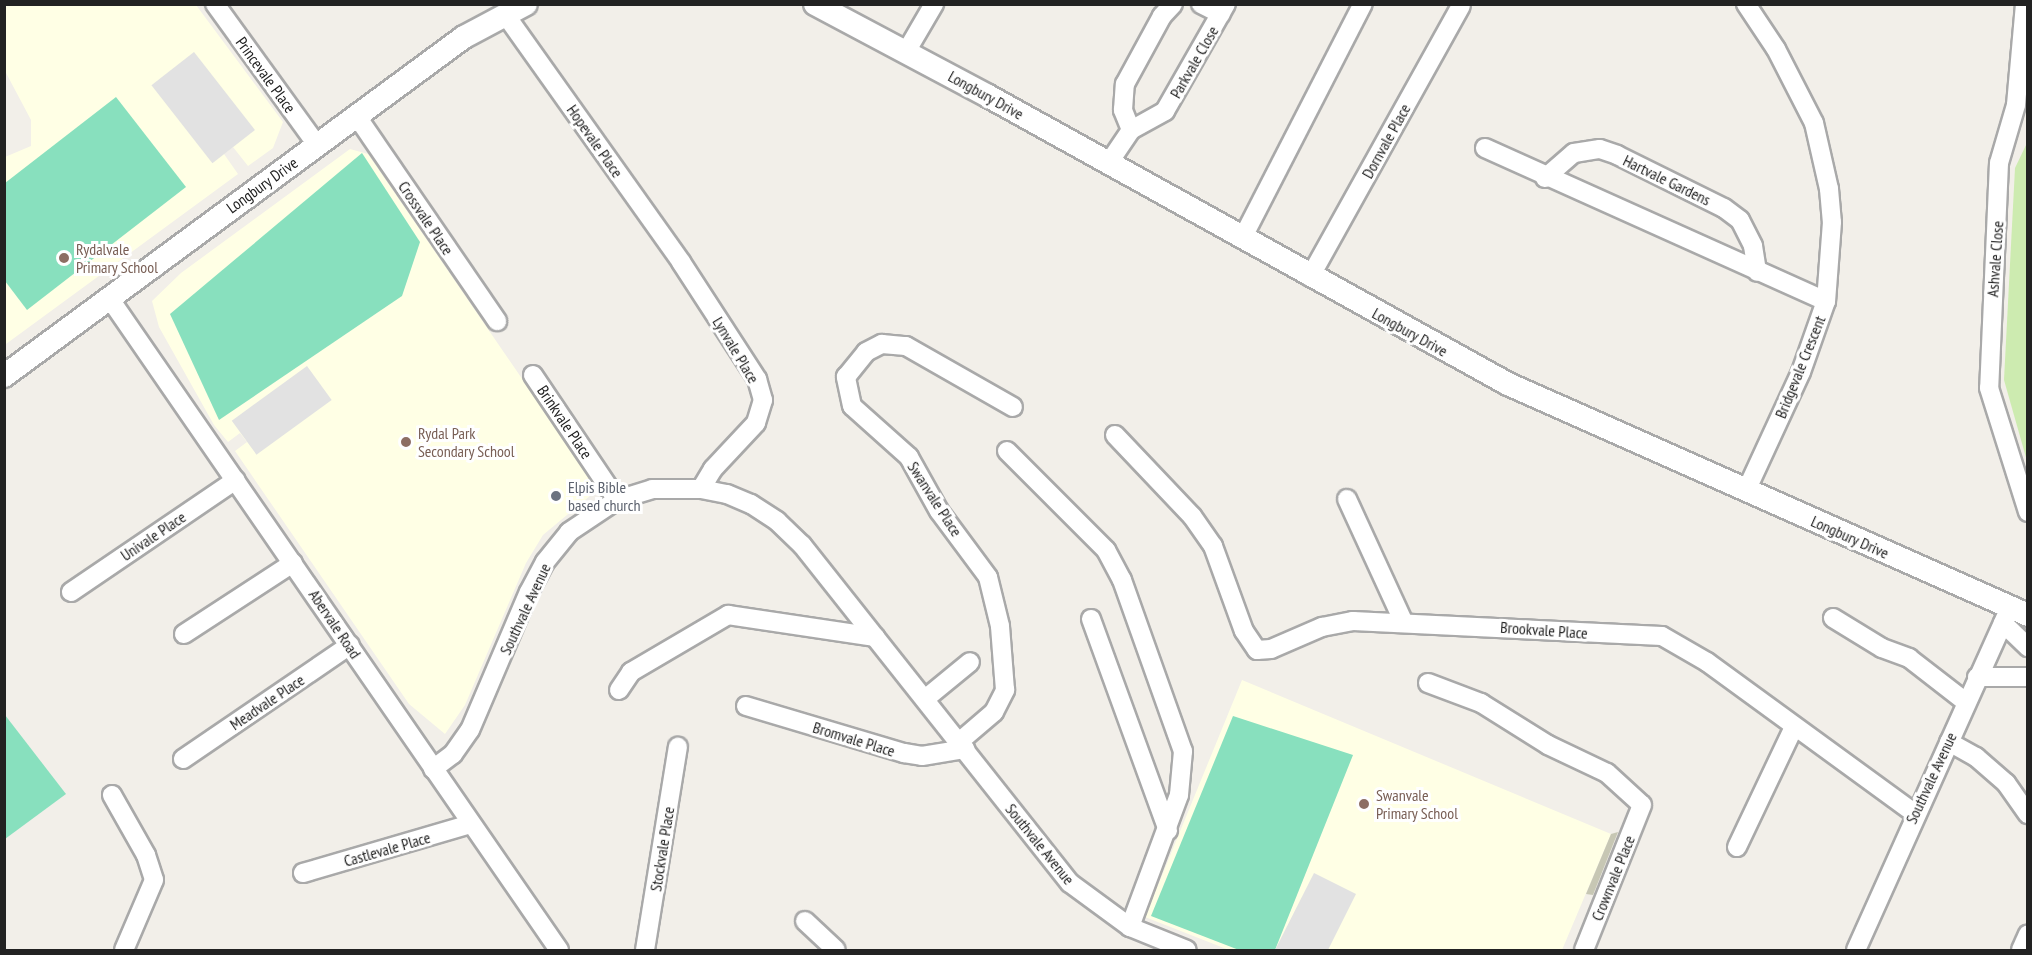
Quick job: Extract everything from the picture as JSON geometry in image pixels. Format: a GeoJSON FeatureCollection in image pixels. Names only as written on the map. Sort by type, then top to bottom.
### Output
{"type":"FeatureCollection","features":[{"type":"Feature","properties":{"kind":"street","name":"Princevale Place"},"geometry":{"type":"LineString","coordinates":[[215,4],[317,145]]}},
{"type":"Feature","properties":{"kind":"street","name":"Longbury Drive"},"geometry":{"type":"LineString","coordinates":[[4,376],[464,37],[526,4]]}},
{"type":"Feature","properties":{"kind":"street","name":"Longbury Drive"},"geometry":{"type":"LineString","coordinates":[[815,4],[1508,384],[2014,615]]}},
{"type":"Feature","properties":{"kind":"street"},"geometry":{"type":"LineString","coordinates":[[906,52],[933,4]]}},
{"type":"Feature","properties":{"kind":"street"},"geometry":{"type":"LineString","coordinates":[[1131,130],[1123,110],[1125,84],[1162,16],[1173,4]]}},
{"type":"Feature","properties":{"kind":"street"},"geometry":{"type":"LineString","coordinates":[[1201,4],[1224,9]]}},
{"type":"Feature","properties":{"kind":"street"},"geometry":{"type":"LineString","coordinates":[[1242,238],[1363,4]]}},
{"type":"Feature","properties":{"kind":"street","name":"Bridgevale Crescent"},"geometry":{"type":"LineString","coordinates":[[1746,4],[1799,90],[1822,152],[1832,222],[1826,302],[1801,372],[1746,491]]}},
{"type":"Feature","properties":{"kind":"street","name":"Ashvale Close"},"geometry":{"type":"LineString","coordinates":[[2025,4],[2016,105],[2019,126],[1999,163],[1989,388],[2028,512]]}},
{"type":"Feature","properties":{"kind":"street","name":"Dornvale Place"},"geometry":{"type":"LineString","coordinates":[[1310,277],[1461,6]]}},
{"type":"Feature","properties":{"kind":"street","name":"Parkvale Close"},"geometry":{"type":"LineString","coordinates":[[1108,164],[1131,130],[1165,111],[1224,9]]}},
{"type":"Feature","properties":{"kind":"street","name":"Hopevale Place"},"geometry":{"type":"LineString","coordinates":[[505,14],[685,268]]}},
{"type":"Feature","properties":{"kind":"street","name":"Crossvale Place"},"geometry":{"type":"LineString","coordinates":[[356,116],[497,321]]}},
{"type":"Feature","properties":{"kind":"street"},"geometry":{"type":"LineString","coordinates":[[1485,148],[1545,178],[1826,302]]}},
{"type":"Feature","properties":{"kind":"street","name":"Hartvale Gardens"},"geometry":{"type":"LineString","coordinates":[[1545,178],[1574,153],[1600,149],[1617,155],[1724,208],[1740,220],[1753,246],[1757,272]]}},
{"type":"Feature","properties":{"kind":"street","name":"Lynvale Place"},"geometry":{"type":"LineString","coordinates":[[685,268],[757,379],[763,400],[756,423],[713,469],[701,489]]}},
{"type":"Feature","properties":{"kind":"street","name":"Abervale Road"},"geometry":{"type":"LineString","coordinates":[[110,299],[559,951]]}},
{"type":"Feature","properties":{"kind":"street","name":"Swanvale Place"},"geometry":{"type":"LineString","coordinates":[[962,745],[994,712],[1005,690],[1000,626],[988,577],[939,511],[909,457],[852,406],[846,377],[866,352],[882,344],[906,346],[1013,407]]}},
{"type":"Feature","properties":{"kind":"street","name":"Brinkvale Place"},"geometry":{"type":"LineString","coordinates":[[533,375],[617,500]]}},
{"type":"Feature","properties":{"kind":"street","name":"Brookvale Place"},"geometry":{"type":"LineString","coordinates":[[1115,435],[1192,516],[1225,572],[1252,645],[1263,652],[1322,627],[1353,621],[1403,621],[1662,636],[1688,648],[1914,813]]}},
{"type":"Feature","properties":{"kind":"street"},"geometry":{"type":"LineString","coordinates":[[1006,451],[1095,537],[1122,580],[1183,751],[1179,795],[1168,830],[1130,927]]}},
{"type":"Feature","properties":{"kind":"street","name":"Univale Place"},"geometry":{"type":"LineString","coordinates":[[71,592],[236,480]]}},
{"type":"Feature","properties":{"kind":"street","name":"Southvale Avenue"},"geometry":{"type":"LineString","coordinates":[[433,769],[453,754],[470,730],[545,562],[569,532],[617,500],[652,489],[701,489],[751,504],[777,521],[802,545],[1070,883],[1130,927],[1187,951]]}},
{"type":"Feature","properties":{"kind":"street"},"geometry":{"type":"LineString","coordinates":[[1347,499],[1403,621]]}},
{"type":"Feature","properties":{"kind":"street"},"geometry":{"type":"LineString","coordinates":[[184,634],[293,563]]}},
{"type":"Feature","properties":{"kind":"street"},"geometry":{"type":"LineString","coordinates":[[619,690],[631,672],[728,615],[875,637]]}},
{"type":"Feature","properties":{"kind":"street"},"geometry":{"type":"LineString","coordinates":[[2014,615],[2028,647]]}},
{"type":"Feature","properties":{"kind":"street","name":"Southvale Avenue"},"geometry":{"type":"LineString","coordinates":[[1856,951],[1914,813],[1949,742],[1977,677],[2014,615]]}},
{"type":"Feature","properties":{"kind":"street"},"geometry":{"type":"LineString","coordinates":[[1833,618],[1882,648],[1909,658],[1966,702]]}},
{"type":"Feature","properties":{"kind":"street"},"geometry":{"type":"LineString","coordinates":[[1091,619],[1168,830]]}},
{"type":"Feature","properties":{"kind":"street","name":"Meadvale Place"},"geometry":{"type":"LineString","coordinates":[[183,759],[350,645]]}},
{"type":"Feature","properties":{"kind":"street"},"geometry":{"type":"LineString","coordinates":[[925,699],[970,662]]}},
{"type":"Feature","properties":{"kind":"street"},"geometry":{"type":"LineString","coordinates":[[1977,677],[2028,677]]}},
{"type":"Feature","properties":{"kind":"street","name":"Crownvale Place"},"geometry":{"type":"LineString","coordinates":[[1428,683],[1481,703],[1548,745],[1607,773],[1642,805],[1584,951]]}},
{"type":"Feature","properties":{"kind":"street","name":"Bromvale Place"},"geometry":{"type":"LineString","coordinates":[[746,706],[903,753],[922,756],[962,745]]}},
{"type":"Feature","properties":{"kind":"street"},"geometry":{"type":"LineString","coordinates":[[1737,847],[1794,727]]}},
{"type":"Feature","properties":{"kind":"street"},"geometry":{"type":"LineString","coordinates":[[1949,742],[1976,757],[2006,783],[2028,814]]}},
{"type":"Feature","properties":{"kind":"street","name":"Stockvale Place"},"geometry":{"type":"LineString","coordinates":[[645,951],[678,747]]}},
{"type":"Feature","properties":{"kind":"street"},"geometry":{"type":"LineString","coordinates":[[112,795],[146,855],[154,880],[124,951]]}},
{"type":"Feature","properties":{"kind":"street","name":"Castlevale Place"},"geometry":{"type":"LineString","coordinates":[[303,873],[471,824]]}},
{"type":"Feature","properties":{"kind":"street"},"geometry":{"type":"LineString","coordinates":[[805,921],[836,951]]}},
{"type":"Feature","properties":{"kind":"street"},"geometry":{"type":"LineString","coordinates":[[2021,951],[2028,934]]}},
{"type":"Feature","properties":{"kind":"shaded area","name":"Rydalvale Primary School"},"geometry":{"type":"Polygon","coordinates":[[[5,5],[196,5],[283,122],[273,148],[248,166],[233,147],[224,154],[238,174],[6,344],[5,157],[31,146],[31,120],[5,71],[5,5]]]}},
{"type":"Feature","properties":{"kind":"shaded area"},"geometry":{"type":"Polygon","coordinates":[[[194,52],[255,130],[212,163],[151,85],[194,52]]]}},
{"type":"Feature","properties":{"kind":"shaded area","name":"Rydal Park Secondary School"},"geometry":{"type":"Polygon","coordinates":[[[350,149],[368,154],[588,475],[591,495],[543,535],[526,563],[465,705],[445,734],[409,704],[235,451],[247,442],[240,433],[228,442],[214,425],[159,327],[152,301],[181,273],[350,149]]]}},
{"type":"Feature","properties":{"kind":"shaded area"},"geometry":{"type":"Polygon","coordinates":[[[307,366],[332,400],[256,455],[232,421],[307,366]]]}},
{"type":"Feature","properties":{"kind":"shaded area","name":"Swanvale Primary School"},"geometry":{"type":"Polygon","coordinates":[[[1242,680],[1611,834],[1562,950],[1229,950],[1145,917],[1242,680]]]}},
{"type":"Feature","properties":{"kind":"shaded area"},"geometry":{"type":"Polygon","coordinates":[[[1618,832],[1593,895],[1586,894],[1611,834],[1618,832]]]}},
{"type":"Feature","properties":{"kind":"shaded area"},"geometry":{"type":"Polygon","coordinates":[[[1314,873],[1356,894],[1328,950],[1275,950],[1314,873]]]}},
{"type":"Feature","properties":{"kind":"green space"},"geometry":{"type":"Polygon","coordinates":[[[116,97],[186,187],[27,310],[5,281],[5,183],[116,97]]]}},
{"type":"Feature","properties":{"kind":"green space"},"geometry":{"type":"Polygon","coordinates":[[[2027,143],[2027,461],[2004,380],[2015,168],[2027,143]]]}},
{"type":"Feature","properties":{"kind":"green space"},"geometry":{"type":"Polygon","coordinates":[[[362,153],[420,242],[402,296],[219,420],[170,314],[362,153]]]}},
{"type":"Feature","properties":{"kind":"green space"},"geometry":{"type":"Polygon","coordinates":[[[5,715],[66,794],[4,839],[5,715]]]}},
{"type":"Feature","properties":{"kind":"green space"},"geometry":{"type":"Polygon","coordinates":[[[1233,716],[1353,755],[1275,950],[1239,950],[1151,916],[1233,716]]]}},
{"type":"Feature","properties":{"kind":"place","name":"Rydalvale Primary School"},"geometry":{"type":"Point","coordinates":[64,258]}},
{"type":"Feature","properties":{"kind":"place","name":"Rydal Park Secondary School"},"geometry":{"type":"Point","coordinates":[406,442]}},
{"type":"Feature","properties":{"kind":"place","name":"Elpis Bible based church"},"geometry":{"type":"Point","coordinates":[556,496]}},
{"type":"Feature","properties":{"kind":"place","name":"Swanvale Primary School"},"geometry":{"type":"Point","coordinates":[1364,804]}}]}
